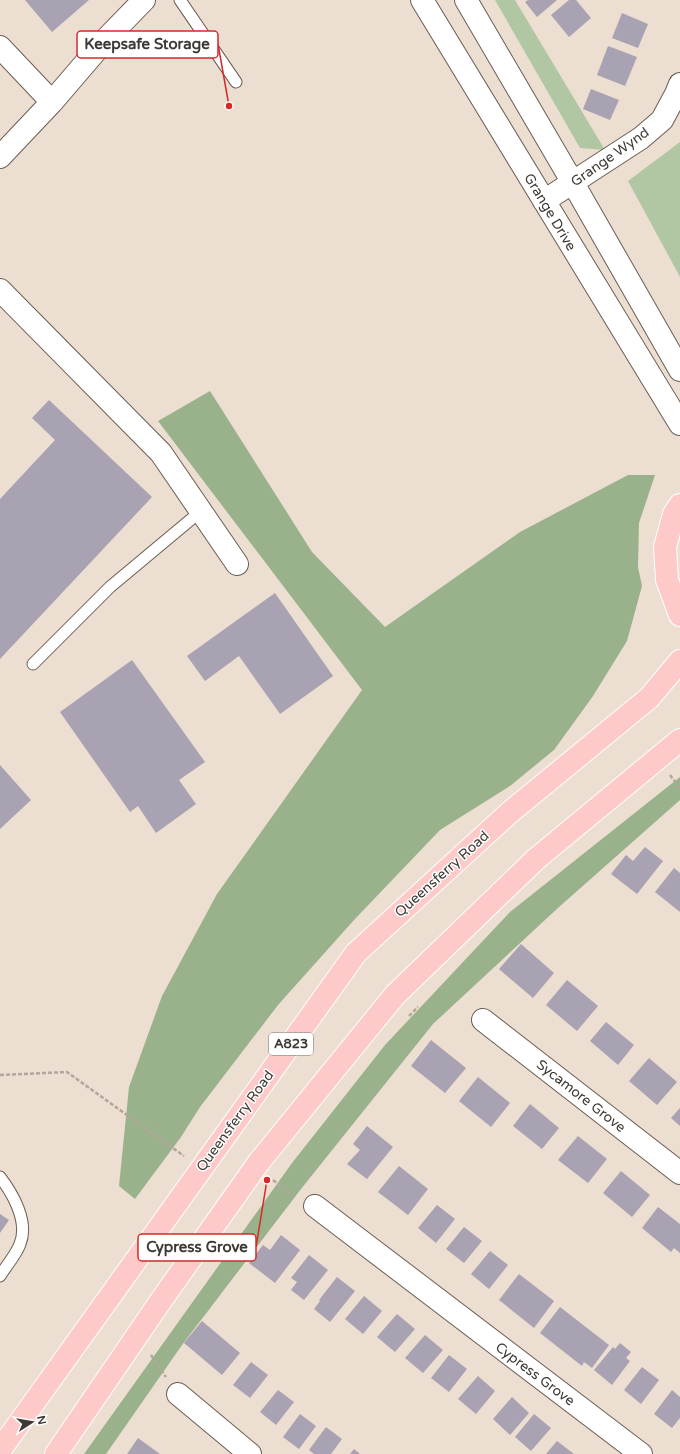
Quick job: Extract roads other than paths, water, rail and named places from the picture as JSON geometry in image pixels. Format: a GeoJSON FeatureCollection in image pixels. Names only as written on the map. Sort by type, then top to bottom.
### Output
{"type":"FeatureCollection","features":[{"type":"Feature","properties":{"kind":"main road"},"geometry":{"type":"LineString","coordinates":[[680,505],[674,514],[665,547],[667,580],[680,615]]}},
{"type":"Feature","properties":{"kind":"main road","name":"Queensferry Road"},"geometry":{"type":"LineString","coordinates":[[0,1450],[356,953],[509,813],[649,698],[680,661]]}},
{"type":"Feature","properties":{"kind":"main road"},"geometry":{"type":"LineString","coordinates":[[56,1454],[162,1299],[259,1162],[395,995],[536,859],[680,740]]}},
{"type":"Feature","properties":{"kind":"street"},"geometry":{"type":"LineString","coordinates":[[0,156],[52,102],[106,39],[144,0]]}},
{"type":"Feature","properties":{"kind":"street","name":"Grange Drive"},"geometry":{"type":"LineString","coordinates":[[422,0],[680,424]]}},
{"type":"Feature","properties":{"kind":"street"},"geometry":{"type":"LineString","coordinates":[[466,0],[680,370]]}},
{"type":"Feature","properties":{"kind":"street"},"geometry":{"type":"LineString","coordinates":[[0,47],[52,102]]}},
{"type":"Feature","properties":{"kind":"street","name":"Grange Wynd"},"geometry":{"type":"LineString","coordinates":[[544,202],[641,138],[662,120],[680,84]]}},
{"type":"Feature","properties":{"kind":"street"},"geometry":{"type":"LineString","coordinates":[[0,290],[161,453],[237,564]]}},
{"type":"Feature","properties":{"kind":"street","name":"Sycamore Grove"},"geometry":{"type":"LineString","coordinates":[[483,1020],[680,1173]]}},
{"type":"Feature","properties":{"kind":"street","name":"Cypress Grove"},"geometry":{"type":"LineString","coordinates":[[307,1203],[641,1454]]}},
{"type":"Feature","properties":{"kind":"street"},"geometry":{"type":"LineString","coordinates":[[178,1394],[250,1454]]}},
{"type":"Feature","properties":{"kind":"lane"},"geometry":{"type":"LineString","coordinates":[[180,0],[236,82]]}},
{"type":"Feature","properties":{"kind":"lane"},"geometry":{"type":"LineString","coordinates":[[33,664],[110,588],[201,511]]}},
{"type":"Feature","properties":{"kind":"lane"},"geometry":{"type":"LineString","coordinates":[[0,1177],[8,1187],[19,1212],[22,1227],[20,1244],[0,1276]]}},
{"type":"Feature","properties":{"kind":"place","name":"Keepsafe Storage"},"geometry":{"type":"Point","coordinates":[229,106]}},
{"type":"Feature","properties":{"kind":"place","name":"Cypress Grove"},"geometry":{"type":"Point","coordinates":[267,1180]}}]}
